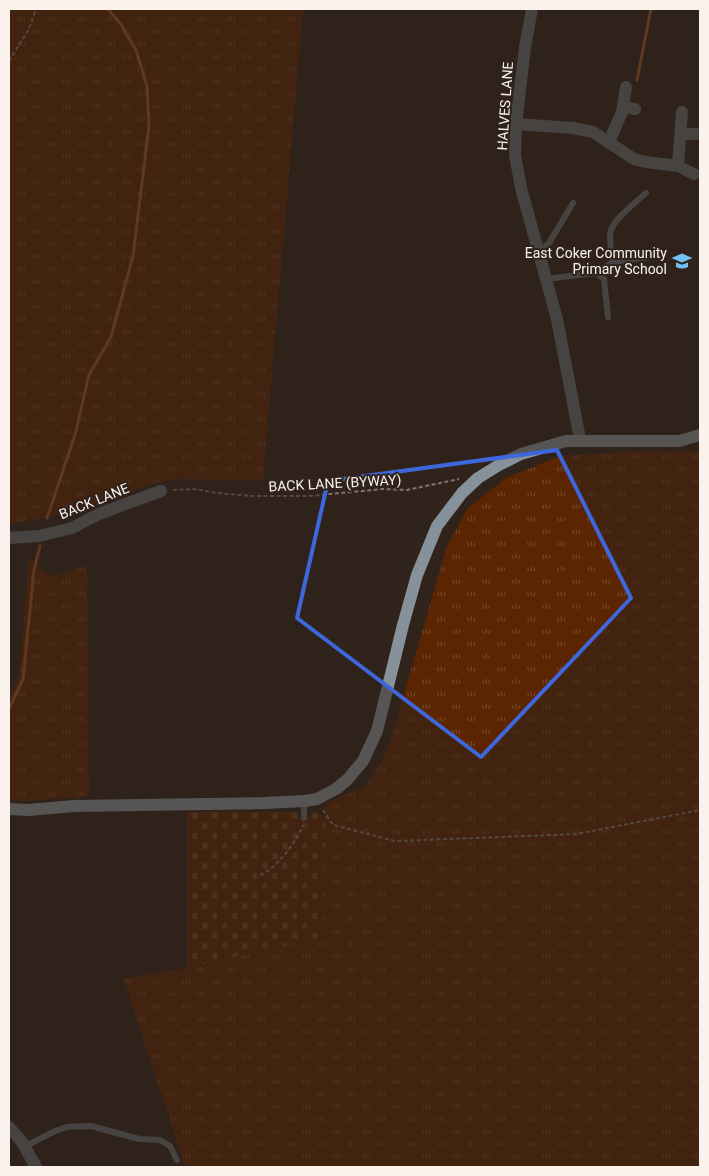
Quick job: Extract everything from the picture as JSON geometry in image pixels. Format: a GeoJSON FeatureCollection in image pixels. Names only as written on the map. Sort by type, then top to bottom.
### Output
{"type":"FeatureCollection","features":[{"type":"Feature","properties":{"kind":"street","name":"HALVES LANE"},"geometry":{"type":"LineString","coordinates":[[532,9],[525,47],[516,124],[515,155],[521,188],[557,320],[580,440]]}},
{"type":"Feature","properties":{"kind":"street"},"geometry":{"type":"LineString","coordinates":[[609,142],[629,108],[626,87]]}},
{"type":"Feature","properties":{"kind":"street"},"geometry":{"type":"LineString","coordinates":[[678,166],[682,134],[682,112]]}},
{"type":"Feature","properties":{"kind":"street"},"geometry":{"type":"LineString","coordinates":[[516,124],[573,128],[593,132],[634,159],[678,166],[694,174]]}},
{"type":"Feature","properties":{"kind":"street"},"geometry":{"type":"LineString","coordinates":[[682,134],[696,134]]}},
{"type":"Feature","properties":{"kind":"street"},"geometry":{"type":"LineString","coordinates":[[9,809],[265,803],[310,800],[336,789],[347,780],[363,761],[370,748],[377,731],[417,575],[437,526],[462,493],[478,478],[521,454],[566,441],[679,441],[700,435]]}},
{"type":"Feature","properties":{"kind":"street","name":"BACK LANE"},"geometry":{"type":"LineString","coordinates":[[9,538],[39,536],[72,528],[99,514],[161,491]]}},
{"type":"Feature","properties":{"kind":"street"},"geometry":{"type":"LineString","coordinates":[[9,1127],[36,1167]]}},
{"type":"Feature","properties":{"kind":"lane"},"geometry":{"type":"LineString","coordinates":[[613,262],[610,242],[611,230],[619,218],[646,193]]}},
{"type":"Feature","properties":{"kind":"lane"},"geometry":{"type":"LineString","coordinates":[[538,252],[549,243],[573,203]]}},
{"type":"Feature","properties":{"kind":"lane"},"geometry":{"type":"LineString","coordinates":[[546,279],[596,272],[613,262],[651,257]]}},
{"type":"Feature","properties":{"kind":"lane"},"geometry":{"type":"LineString","coordinates":[[596,272],[604,278],[608,317]]}},
{"type":"Feature","properties":{"kind":"lane"},"geometry":{"type":"LineString","coordinates":[[304,818],[310,800]]}},
{"type":"Feature","properties":{"kind":"lane"},"geometry":{"type":"LineString","coordinates":[[24,1147],[67,1127],[91,1126],[139,1139],[160,1140],[170,1146],[177,1160]]}},
{"type":"Feature","properties":{"kind":"path"},"geometry":{"type":"LineString","coordinates":[[9,60],[29,29],[36,9]]}},
{"type":"Feature","properties":{"kind":"path","name":"BACK LANE (BYWAY)"},"geometry":{"type":"LineString","coordinates":[[161,491],[194,488],[218,493],[252,496],[310,496],[383,489],[407,490],[422,488],[444,481],[478,478]]}},
{"type":"Feature","properties":{"kind":"path"},"geometry":{"type":"LineString","coordinates":[[310,800],[334,825],[395,841],[577,834],[700,810]]}},
{"type":"Feature","properties":{"kind":"path"},"geometry":{"type":"LineString","coordinates":[[260,875],[271,869],[287,850],[301,830],[304,818]]}},
{"type":"Feature","properties":{"kind":"highlighted area"},"geometry":{"type":"Polygon","coordinates":[[[557,450],[631,598],[481,757],[297,618],[328,481],[557,450]]]}},
{"type":"Feature","properties":{"kind":"green space"},"geometry":{"type":"Polygon","coordinates":[[[9,9],[303,9],[263,480],[175,479],[150,484],[82,511],[9,524],[9,9]]]}},
{"type":"Feature","properties":{"kind":"green space"},"geometry":{"type":"Polygon","coordinates":[[[645,451],[700,451],[700,1167],[185,1167],[124,979],[187,968],[321,938],[325,803],[366,787],[388,749],[447,546],[468,508],[506,478],[560,456],[645,451]]]}},
{"type":"Feature","properties":{"kind":"green space"},"geometry":{"type":"Polygon","coordinates":[[[29,558],[51,577],[87,566],[89,796],[27,801],[9,800],[9,729],[20,710],[21,699],[9,698],[19,677],[29,558]]]}},
{"type":"Feature","properties":{"kind":"green space"},"geometry":{"type":"Polygon","coordinates":[[[21,698],[20,710],[9,729],[9,699],[21,698]]]}},
{"type":"Feature","properties":{"kind":"green space"},"geometry":{"type":"Polygon","coordinates":[[[317,811],[325,819],[321,938],[187,968],[187,812],[295,812],[299,817],[307,818],[309,814],[317,811]]]}},
{"type":"Feature","properties":{"kind":"waterway"},"geometry":{"type":"LineString","coordinates":[[47,518],[75,435],[89,375],[111,337],[133,256],[149,126],[147,86],[136,50],[120,23],[108,9]]}},
{"type":"Feature","properties":{"kind":"waterway"},"geometry":{"type":"LineString","coordinates":[[637,80],[651,9]]}},
{"type":"Feature","properties":{"kind":"waterway"},"geometry":{"type":"LineString","coordinates":[[9,709],[23,679],[34,570],[40,546]]}},
{"type":"Feature","properties":{"kind":"place","name":"East Coker Community Primary School"},"geometry":{"type":"Point","coordinates":[682,261]}}]}
